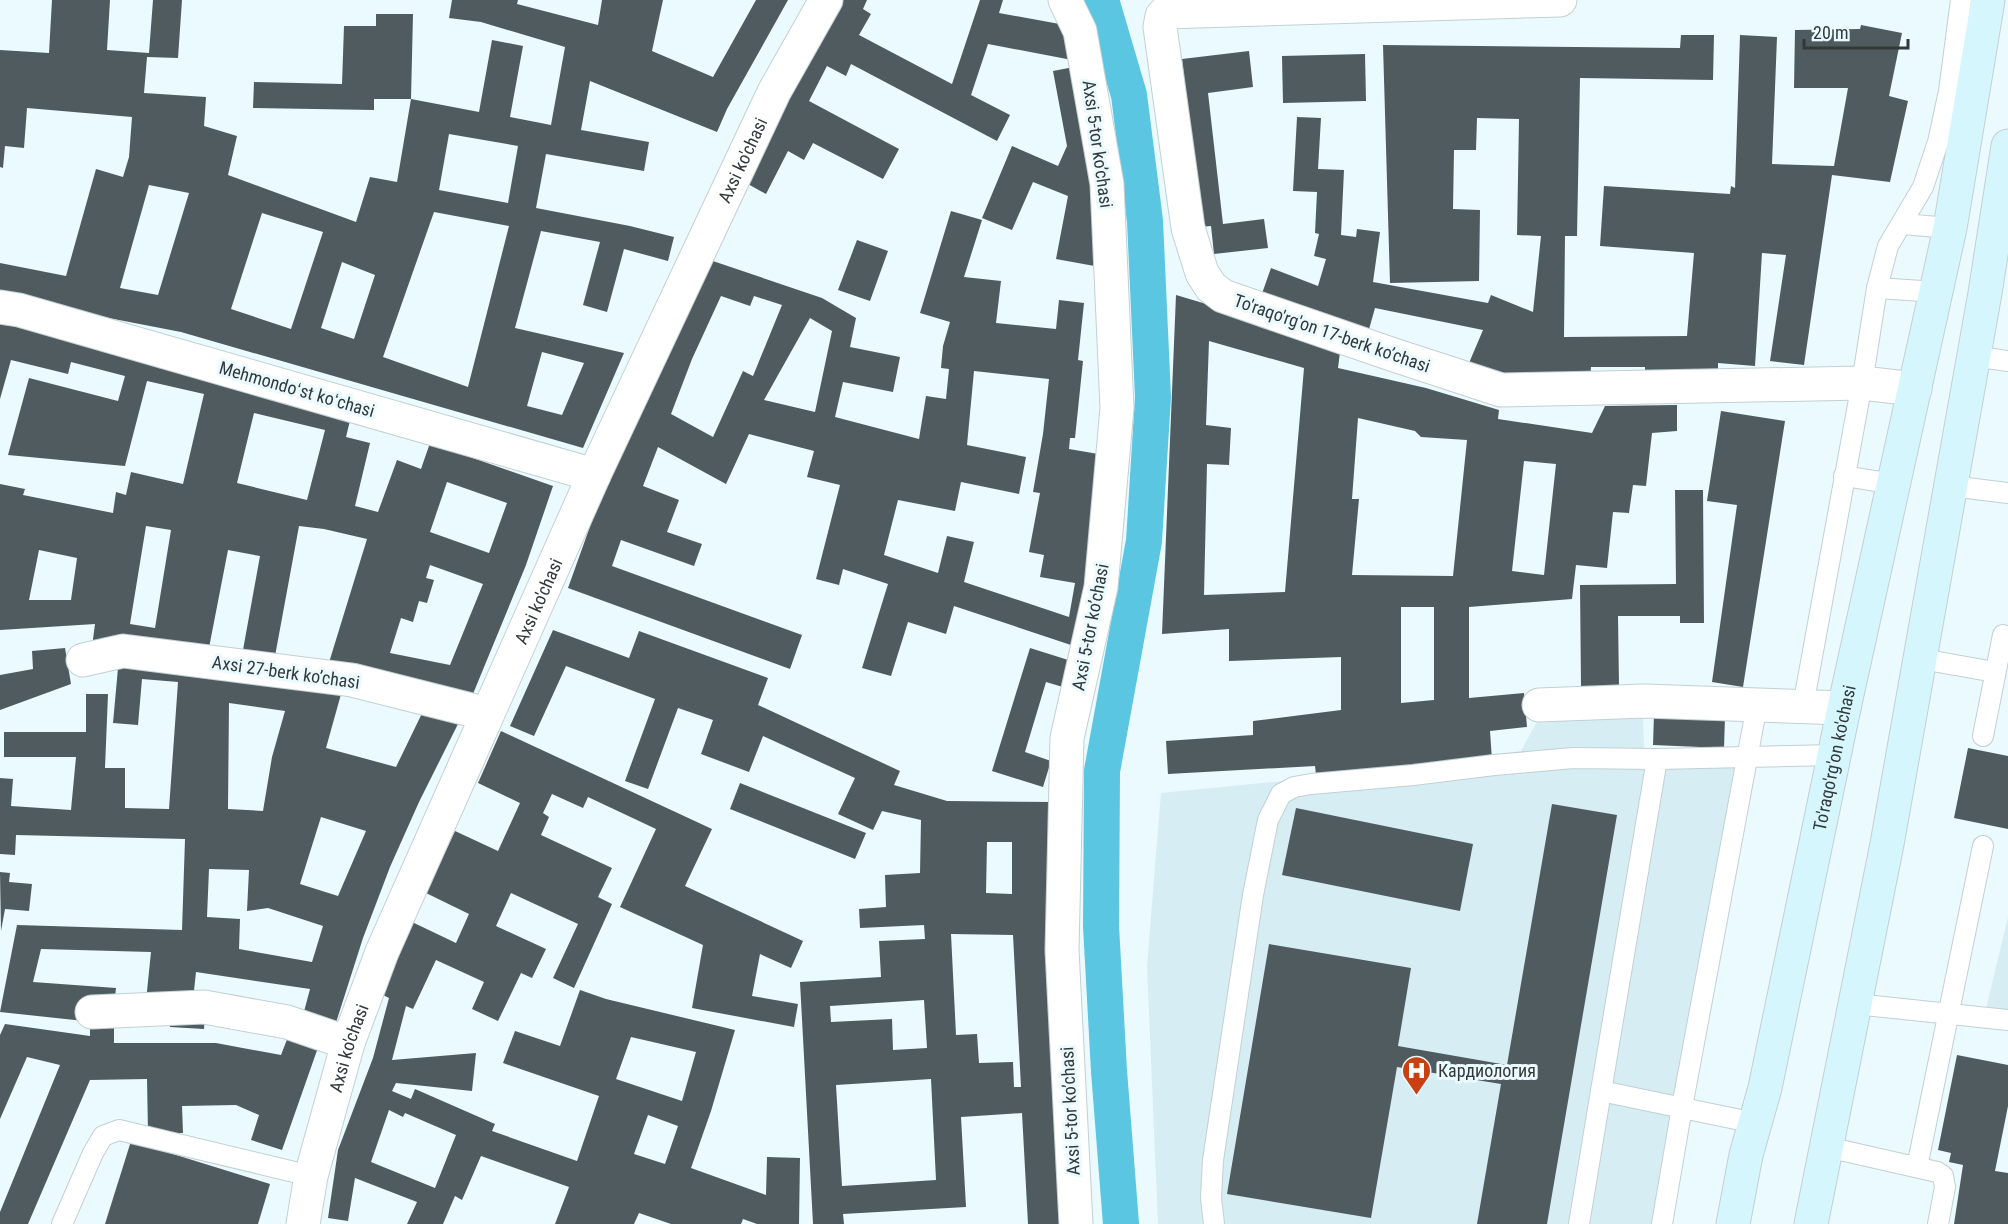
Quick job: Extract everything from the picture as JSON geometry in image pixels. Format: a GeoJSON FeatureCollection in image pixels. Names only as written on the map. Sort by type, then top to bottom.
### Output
{"type":"FeatureCollection","features":[{"type":"Feature","properties":{"kind":"main road"},"geometry":{"type":"LineString","coordinates":[[1988,0],[1950,228],[2002,229]]}},
{"type":"Feature","properties":{"kind":"main road"},"geometry":{"type":"LineString","coordinates":[[1811,1224],[1920,659],[1973,356],[1997,294],[2008,146]]}},
{"type":"Feature","properties":{"kind":"main road","name":"To'raqo'rg'on ko'chasi"},"geometry":{"type":"LineString","coordinates":[[1733,1224],[1746,1155],[1764,1088],[1844,708],[1950,228]]}},
{"type":"Feature","properties":{"kind":"main road"},"geometry":{"type":"LineString","coordinates":[[1937,292],[1997,294]]}},
{"type":"Feature","properties":{"kind":"street","name":"Axsi ko'chasi"},"geometry":{"type":"LineString","coordinates":[[303,1224],[311,1176],[348,1043],[382,951],[594,474],[774,92],[826,0]]}},
{"type":"Feature","properties":{"kind":"street","name":"Аxsi 5-tor koʼchasi"},"geometry":{"type":"LineString","coordinates":[[1065,0],[1080,31],[1107,184],[1118,408],[1101,587],[1067,738],[1062,950],[1076,1224]]}},
{"type":"Feature","properties":{"kind":"street","name":"To'raqo'rg'on 17-berk koʼchasi"},"geometry":{"type":"LineString","coordinates":[[1560,0],[1166,12],[1162,16],[1160,27],[1188,228],[1202,273],[1211,287],[1223,296],[1502,390],[1862,383],[1915,389]]}},
{"type":"Feature","properties":{"kind":"street","name":"Mehmondoʻst koʻchasi"},"geometry":{"type":"LineString","coordinates":[[0,307],[31,313],[594,474]]}},
{"type":"Feature","properties":{"kind":"street","name":"Аxsi 27-berk koʼchasi"},"geometry":{"type":"LineString","coordinates":[[83,660],[123,651],[352,680],[487,714]]}},
{"type":"Feature","properties":{"kind":"street"},"geometry":{"type":"LineString","coordinates":[[1539,705],[1644,700],[1844,708]]}},
{"type":"Feature","properties":{"kind":"street"},"geometry":{"type":"LineString","coordinates":[[92,1012],[204,1007],[287,1022],[348,1043]]}},
{"type":"Feature","properties":{"kind":"lane"},"geometry":{"type":"LineString","coordinates":[[1803,706],[1877,288],[1888,246],[1923,187],[1938,142],[1949,91],[1961,0]]}},
{"type":"Feature","properties":{"kind":"lane"},"geometry":{"type":"LineString","coordinates":[[1902,224],[1950,228]]}},
{"type":"Feature","properties":{"kind":"lane"},"geometry":{"type":"LineString","coordinates":[[1877,288],[1937,292]]}},
{"type":"Feature","properties":{"kind":"lane"},"geometry":{"type":"LineString","coordinates":[[1973,356],[2008,361]]}},
{"type":"Feature","properties":{"kind":"lane"},"geometry":{"type":"LineString","coordinates":[[1844,476],[1894,484]]}},
{"type":"Feature","properties":{"kind":"lane"},"geometry":{"type":"LineString","coordinates":[[1951,486],[2008,493]]}},
{"type":"Feature","properties":{"kind":"lane"},"geometry":{"type":"LineString","coordinates":[[1983,736],[2003,635]]}},
{"type":"Feature","properties":{"kind":"lane"},"geometry":{"type":"LineString","coordinates":[[1920,659],[1995,672]]}},
{"type":"Feature","properties":{"kind":"lane"},"geometry":{"type":"LineString","coordinates":[[1662,1224],[1757,705]]}},
{"type":"Feature","properties":{"kind":"lane"},"geometry":{"type":"LineString","coordinates":[[1214,1224],[1211,1198],[1213,1160],[1253,895],[1269,820],[1281,794],[1293,787],[1311,784],[1573,758],[1657,759],[1834,755]]}},
{"type":"Feature","properties":{"kind":"lane"},"geometry":{"type":"LineString","coordinates":[[1579,1224],[1657,759]]}},
{"type":"Feature","properties":{"kind":"lane"},"geometry":{"type":"LineString","coordinates":[[1917,1167],[1983,846]]}},
{"type":"Feature","properties":{"kind":"lane"},"geometry":{"type":"LineString","coordinates":[[1855,1004],[2008,1020]]}},
{"type":"Feature","properties":{"kind":"lane"},"geometry":{"type":"LineString","coordinates":[[1601,1091],[1755,1123]]}},
{"type":"Feature","properties":{"kind":"lane"},"geometry":{"type":"LineString","coordinates":[[62,1224],[93,1153],[103,1136],[119,1130],[311,1176]]}},
{"type":"Feature","properties":{"kind":"lane"},"geometry":{"type":"LineString","coordinates":[[1827,1147],[1917,1167],[1937,1172],[1943,1176],[1945,1187],[1938,1224]]}},
{"type":"Feature","properties":{"kind":"shaded area","name":"Кардиология"},"geometry":{"type":"Polygon","coordinates":[[[1643,711],[1644,750],[1739,755],[1659,1224],[1158,1224],[1147,966],[1161,793],[1517,758],[1538,720],[1643,711]]]}},
{"type":"Feature","properties":{"kind":"shaded area"},"geometry":{"type":"Polygon","coordinates":[[[2008,917],[2008,1029],[1984,1017],[2008,917]]]}},
{"type":"Feature","properties":{"kind":"building"},"geometry":{"type":"Polygon","coordinates":[[[52,0],[110,0],[107,50],[149,53],[153,0],[182,0],[178,58],[147,57],[144,93],[206,97],[204,126],[237,136],[228,175],[356,222],[370,177],[397,182],[411,99],[479,112],[492,40],[523,46],[510,117],[551,125],[565,47],[481,22],[449,18],[452,0],[518,0],[517,4],[598,25],[602,0],[663,0],[652,51],[713,77],[756,0],[788,0],[727,109],[717,132],[590,81],[581,130],[649,142],[644,171],[546,154],[536,208],[674,237],[668,261],[624,249],[607,312],[583,305],[600,242],[541,231],[515,328],[624,353],[583,448],[181,332],[0,297],[0,263],[66,276],[96,169],[123,177],[129,157],[132,117],[27,108],[24,148],[5,146],[3,168],[0,167],[0,50],[49,53],[52,0]],[[449,134],[439,190],[508,203],[518,146],[449,134]],[[149,185],[120,288],[158,295],[189,193],[149,185]],[[434,212],[383,357],[468,387],[509,226],[434,212]],[[262,213],[231,309],[291,329],[323,232],[262,213]],[[342,262],[321,328],[354,339],[375,275],[342,262]],[[542,352],[527,406],[562,415],[584,363],[542,352]]]}},
{"type":"Feature","properties":{"kind":"building"},"geometry":{"type":"Polygon","coordinates":[[[833,0],[867,0],[863,9],[871,14],[859,35],[952,84],[980,0],[1003,0],[999,13],[1065,25],[1072,60],[988,44],[971,95],[1010,115],[997,141],[851,64],[846,76],[827,66],[809,101],[899,149],[883,179],[813,143],[804,160],[788,151],[766,194],[739,179],[833,0]]]}},
{"type":"Feature","properties":{"kind":"building"},"geometry":{"type":"Polygon","coordinates":[[[376,14],[413,14],[411,99],[374,99],[374,110],[253,108],[254,82],[342,84],[344,26],[376,26],[376,14]]]}},
{"type":"Feature","properties":{"kind":"building"},"geometry":{"type":"Polygon","coordinates":[[[1861,25],[1902,33],[1889,96],[1908,101],[1890,182],[1832,175],[1804,365],[1770,361],[1786,255],[1762,253],[1755,366],[1718,363],[1718,369],[1645,371],[1645,367],[1591,367],[1590,381],[1524,385],[1469,363],[1483,330],[1375,308],[1366,340],[1259,302],[1271,268],[1318,286],[1326,259],[1314,256],[1319,234],[1315,233],[1317,192],[1293,191],[1297,117],[1321,118],[1318,169],[1344,170],[1341,235],[1356,237],[1357,229],[1380,232],[1373,282],[1488,303],[1491,295],[1533,312],[1541,236],[1517,235],[1519,119],[1477,118],[1476,150],[1454,150],[1453,209],[1480,210],[1479,281],[1390,283],[1383,45],[1680,48],[1681,35],[1714,35],[1713,80],[1580,78],[1577,236],[1565,236],[1564,337],[1687,336],[1694,253],[1600,246],[1604,186],[1730,194],[1731,186],[1735,188],[1740,35],[1777,37],[1772,164],[1834,166],[1848,88],[1794,88],[1795,30],[1860,29],[1861,25]]]}},
{"type":"Feature","properties":{"kind":"building"},"geometry":{"type":"Polygon","coordinates":[[[1249,51],[1253,87],[1208,93],[1223,224],[1264,219],[1268,248],[1214,254],[1211,226],[1201,227],[1182,59],[1249,51]]]}},
{"type":"Feature","properties":{"kind":"building"},"geometry":{"type":"Polygon","coordinates":[[[1365,54],[1366,101],[1283,103],[1282,56],[1365,54]]]}},
{"type":"Feature","properties":{"kind":"building"},"geometry":{"type":"Polygon","coordinates":[[[1079,66],[1100,267],[1056,259],[1068,196],[1033,182],[1012,230],[982,218],[1012,146],[1058,166],[1067,146],[1053,71],[1079,66]]]}},
{"type":"Feature","properties":{"kind":"building"},"geometry":{"type":"Polygon","coordinates":[[[951,211],[982,220],[964,277],[1001,281],[996,323],[1056,329],[1059,300],[1084,303],[1078,360],[1083,361],[1075,438],[1070,438],[1069,449],[1110,456],[1086,650],[954,606],[946,634],[908,622],[891,676],[862,668],[888,584],[843,569],[839,585],[816,579],[840,485],[807,477],[814,451],[749,434],[726,484],[658,447],[643,486],[679,500],[667,532],[702,544],[694,566],[621,540],[612,566],[802,635],[790,669],[568,588],[597,507],[701,257],[822,298],[856,318],[850,347],[900,357],[893,392],[843,382],[835,417],[919,439],[926,396],[946,399],[949,369],[941,368],[943,346],[950,322],[920,313],[951,211]],[[721,296],[692,359],[671,414],[713,437],[743,371],[753,376],[782,305],[754,296],[750,306],[721,296]],[[810,318],[764,400],[815,412],[832,331],[810,318]],[[974,371],[967,445],[1026,457],[1019,494],[961,482],[955,511],[898,500],[884,555],[938,573],[947,536],[974,542],[964,582],[1069,617],[1075,583],[1040,577],[1044,555],[1029,552],[1040,493],[1033,492],[1049,379],[974,371]]]}},
{"type":"Feature","properties":{"kind":"building"},"geometry":{"type":"Polygon","coordinates":[[[857,240],[888,251],[870,301],[838,290],[857,240]]]}},
{"type":"Feature","properties":{"kind":"building"},"geometry":{"type":"Polygon","coordinates":[[[1176,295],[1341,344],[1338,368],[1426,388],[1499,410],[1498,419],[1592,433],[1605,406],[1677,405],[1677,431],[1652,433],[1646,486],[1633,485],[1629,513],[1613,512],[1607,568],[1576,565],[1572,599],[1469,607],[1469,698],[1524,693],[1527,727],[1490,731],[1492,760],[1316,775],[1315,766],[1168,774],[1166,741],[1253,735],[1253,721],[1341,710],[1341,657],[1229,661],[1229,629],[1162,634],[1176,295]],[[1209,341],[1206,425],[1231,428],[1229,465],[1207,464],[1204,595],[1285,592],[1304,368],[1209,341]],[[1358,418],[1352,499],[1359,499],[1352,575],[1453,576],[1467,440],[1421,437],[1415,431],[1358,418]],[[1524,461],[1512,571],[1544,575],[1556,464],[1524,461]],[[1401,607],[1401,703],[1434,700],[1434,607],[1401,607]]]}},
{"type":"Feature","properties":{"kind":"building"},"geometry":{"type":"Polygon","coordinates":[[[0,321],[353,408],[346,437],[370,443],[355,506],[378,512],[397,460],[421,469],[430,443],[553,486],[526,565],[468,706],[327,669],[367,539],[324,529],[299,526],[273,667],[241,661],[260,556],[228,550],[207,658],[92,647],[95,624],[0,630],[0,484],[25,489],[23,495],[113,513],[116,492],[126,495],[131,472],[183,484],[204,394],[147,381],[125,466],[8,455],[29,378],[118,401],[125,376],[71,362],[68,374],[11,360],[0,399],[0,321]],[[254,413],[237,483],[307,500],[325,430],[254,413]],[[447,482],[430,532],[489,553],[507,503],[447,482]],[[146,526],[130,624],[155,628],[171,530],[146,526]],[[39,550],[29,600],[71,600],[77,558],[39,550]],[[430,565],[426,578],[434,580],[427,603],[419,601],[413,622],[401,618],[390,653],[450,665],[483,584],[430,565]]]}},
{"type":"Feature","properties":{"kind":"building"},"geometry":{"type":"Polygon","coordinates":[[[1721,411],[1785,421],[1743,687],[1712,682],[1737,505],[1707,501],[1721,411]]]}},
{"type":"Feature","properties":{"kind":"building"},"geometry":{"type":"Polygon","coordinates":[[[1675,490],[1703,490],[1704,623],[1680,623],[1680,616],[1618,616],[1619,686],[1581,686],[1580,585],[1676,584],[1675,490]]]}},
{"type":"Feature","properties":{"kind":"building"},"geometry":{"type":"Polygon","coordinates":[[[553,630],[629,658],[639,631],[768,678],[758,705],[900,771],[894,785],[947,801],[1054,802],[1061,1224],[1028,1224],[1022,1113],[961,1117],[966,1207],[843,1214],[844,1224],[813,1224],[800,982],[881,977],[879,941],[925,939],[924,925],[860,928],[859,909],[886,907],[885,875],[920,873],[921,820],[882,811],[873,830],[838,814],[855,778],[763,736],[749,772],[701,754],[713,720],[678,708],[648,789],[625,781],[655,699],[566,666],[534,736],[510,726],[553,630]],[[987,842],[986,893],[1012,894],[1012,842],[987,842]],[[951,934],[956,1035],[977,1034],[979,1063],[1013,1062],[1014,1087],[1021,1087],[1013,935],[951,934]],[[924,1000],[830,1006],[831,1022],[892,1019],[893,1050],[927,1048],[924,1000]],[[931,1079],[836,1085],[842,1186],[936,1180],[931,1079]]]}},
{"type":"Feature","properties":{"kind":"building"},"geometry":{"type":"Polygon","coordinates":[[[65,648],[71,684],[0,710],[0,675],[33,669],[32,651],[65,648]]]}},
{"type":"Feature","properties":{"kind":"building"},"geometry":{"type":"Polygon","coordinates":[[[1030,648],[1081,664],[1073,690],[1046,682],[1025,752],[1051,761],[1043,787],[992,771],[1030,648]]]}},
{"type":"Feature","properties":{"kind":"building"},"geometry":{"type":"Polygon","coordinates":[[[119,657],[343,687],[326,748],[396,767],[427,703],[463,714],[419,802],[390,867],[363,938],[333,1032],[301,1023],[310,989],[196,972],[193,1000],[146,1001],[151,952],[41,949],[33,982],[116,988],[114,1007],[84,1021],[0,1012],[17,925],[182,930],[185,839],[16,835],[15,855],[0,854],[0,778],[13,779],[11,806],[71,810],[76,757],[4,757],[4,732],[86,732],[86,694],[108,694],[105,768],[125,768],[125,808],[169,809],[178,682],[142,679],[138,725],[113,723],[119,657]],[[229,703],[228,809],[263,811],[272,757],[285,711],[229,703]],[[321,817],[300,884],[338,896],[366,831],[321,817]],[[209,869],[207,917],[240,919],[239,949],[312,962],[323,926],[268,908],[247,911],[249,870],[209,869]]]}},
{"type":"Feature","properties":{"kind":"building"},"geometry":{"type":"Polygon","coordinates":[[[1654,714],[1725,717],[1724,748],[1653,745],[1654,714]]]}},
{"type":"Feature","properties":{"kind":"building"},"geometry":{"type":"Polygon","coordinates":[[[501,731],[712,829],[685,886],[803,941],[791,968],[760,954],[752,996],[798,1004],[794,1027],[692,1008],[703,945],[620,907],[656,829],[588,797],[583,808],[552,794],[543,813],[549,817],[541,835],[612,868],[598,897],[612,904],[574,988],[553,978],[578,924],[511,893],[496,926],[546,949],[532,978],[521,973],[498,1021],[472,1009],[484,982],[436,960],[413,1009],[406,1006],[392,1060],[476,1053],[472,1091],[396,1083],[392,1091],[411,1099],[415,1089],[495,1124],[492,1131],[577,1161],[599,1096],[503,1063],[515,1031],[560,1046],[580,990],[606,999],[735,1030],[691,1168],[766,1195],[767,1157],[800,1158],[799,1224],[757,1224],[743,1219],[741,1224],[671,1224],[639,1213],[634,1224],[555,1224],[569,1187],[481,1156],[462,1200],[455,1196],[443,1224],[407,1224],[417,1202],[355,1178],[348,1221],[328,1218],[338,1150],[373,1058],[389,998],[379,993],[412,922],[456,943],[469,914],[426,893],[455,831],[498,851],[520,803],[478,783],[501,731]],[[631,1037],[616,1079],[682,1101],[696,1052],[631,1037]],[[389,1110],[371,1162],[435,1188],[456,1135],[405,1113],[403,1117],[389,1110]],[[648,1115],[634,1154],[665,1164],[678,1126],[648,1115]]]}},
{"type":"Feature","properties":{"kind":"building"},"geometry":{"type":"Polygon","coordinates":[[[1968,748],[2008,756],[2008,829],[1954,818],[1968,748]]]}},
{"type":"Feature","properties":{"kind":"building"},"geometry":{"type":"Polygon","coordinates":[[[740,783],[866,833],[855,859],[730,809],[740,783]]]}},
{"type":"Feature","properties":{"kind":"building"},"geometry":{"type":"Polygon","coordinates":[[[1552,804],[1617,815],[1547,1224],[1477,1224],[1501,1084],[1397,1067],[1371,1218],[1227,1194],[1269,944],[1411,968],[1398,1046],[1507,1065],[1552,804]]]}},
{"type":"Feature","properties":{"kind":"building"},"geometry":{"type":"Polygon","coordinates":[[[1296,808],[1473,844],[1460,911],[1282,875],[1296,808]]]}},
{"type":"Feature","properties":{"kind":"building"},"geometry":{"type":"Polygon","coordinates":[[[0,872],[10,873],[9,882],[32,884],[29,911],[5,909],[1,931],[0,872]]]}},
{"type":"Feature","properties":{"kind":"building"},"geometry":{"type":"Polygon","coordinates":[[[171,1011],[205,1013],[204,1029],[170,1027],[171,1011]]]}},
{"type":"Feature","properties":{"kind":"building"},"geometry":{"type":"Polygon","coordinates":[[[90,1019],[114,1019],[114,1043],[216,1043],[281,1055],[291,1029],[321,1039],[282,1150],[251,1140],[259,1115],[236,1105],[182,1106],[183,1133],[148,1133],[147,1079],[90,1080],[28,1224],[0,1224],[0,1212],[60,1065],[27,1057],[0,1119],[0,1035],[5,1024],[90,1036],[90,1019]]]}},
{"type":"Feature","properties":{"kind":"building"},"geometry":{"type":"Polygon","coordinates":[[[1957,1055],[2008,1065],[2008,1106],[1995,1171],[2008,1173],[2008,1224],[1954,1224],[1963,1165],[1949,1162],[1951,1153],[1938,1150],[1957,1055]]]}},
{"type":"Feature","properties":{"kind":"building"},"geometry":{"type":"Polygon","coordinates":[[[131,1141],[270,1184],[258,1224],[105,1224],[131,1141]]]}},
{"type":"Feature","properties":{"kind":"waterway"},"geometry":{"type":"LineString","coordinates":[[1101,0],[1129,95],[1145,221],[1153,397],[1144,541],[1102,771],[1101,926],[1121,1224]]}},
{"type":"Feature","properties":{"kind":"place","name":"Кардиология"},"geometry":{"type":"Point","coordinates":[1417,1096]}}]}
